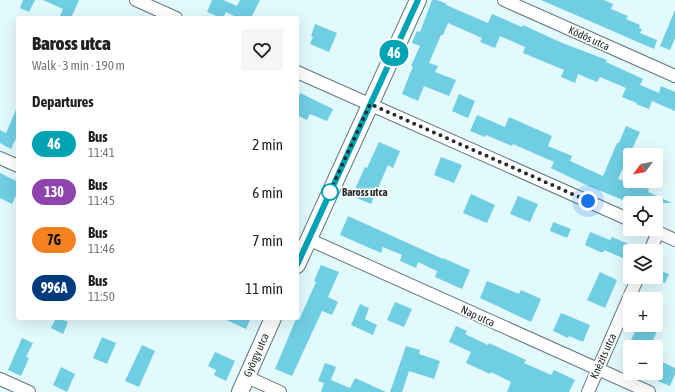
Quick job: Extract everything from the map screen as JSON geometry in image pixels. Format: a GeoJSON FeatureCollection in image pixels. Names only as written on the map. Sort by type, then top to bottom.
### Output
{"type":"FeatureCollection","features":[{"type":"Feature","properties":{"kind":"street"},"geometry":{"type":"LineString","coordinates":[[136,0],[172,16]]}},
{"type":"Feature","properties":{"kind":"street"},"geometry":{"type":"LineString","coordinates":[[299,260],[418,0]]}},
{"type":"Feature","properties":{"kind":"street","name":"Ködös utca"},"geometry":{"type":"LineString","coordinates":[[504,0],[675,76]]}},
{"type":"Feature","properties":{"kind":"street"},"geometry":{"type":"LineString","coordinates":[[299,73],[623,217]]}},
{"type":"Feature","properties":{"kind":"street"},"geometry":{"type":"LineString","coordinates":[[0,158],[16,165]]}},
{"type":"Feature","properties":{"kind":"street"},"geometry":{"type":"LineString","coordinates":[[663,235],[675,240]]}},
{"type":"Feature","properties":{"kind":"street","name":"Nap utca"},"geometry":{"type":"LineString","coordinates":[[308,239],[648,392]]}},
{"type":"Feature","properties":{"kind":"street","name":"Knézits utca"},"geometry":{"type":"LineString","coordinates":[[588,392],[635,284]]}},
{"type":"Feature","properties":{"kind":"street","name":"György utca"},"geometry":{"type":"LineString","coordinates":[[240,392],[272,320]]}},
{"type":"Feature","properties":{"kind":"street"},"geometry":{"type":"LineString","coordinates":[[247,377],[280,392]]}},
{"type":"Feature","properties":{"kind":"street"},"geometry":{"type":"LineString","coordinates":[[0,379],[29,392]]}},
{"type":"Feature","properties":{"kind":"building"},"geometry":{"type":"Polygon","coordinates":[[[23,0],[35,0],[29,12],[20,8],[23,0]]]}},
{"type":"Feature","properties":{"kind":"building"},"geometry":{"type":"Polygon","coordinates":[[[43,0],[79,0],[72,16],[60,16],[63,9],[43,0]]]}},
{"type":"Feature","properties":{"kind":"building"},"geometry":{"type":"Polygon","coordinates":[[[212,0],[223,0],[237,6],[240,0],[260,0],[252,16],[234,16],[226,12],[224,16],[216,16],[207,12],[212,0]]]}},
{"type":"Feature","properties":{"kind":"building"},"geometry":{"type":"Polygon","coordinates":[[[432,0],[437,0],[447,4],[446,5],[488,23],[492,14],[522,27],[523,25],[560,42],[607,60],[606,62],[643,79],[640,85],[659,93],[661,86],[675,92],[675,111],[652,101],[649,109],[636,104],[637,103],[622,97],[626,88],[600,77],[597,82],[578,74],[575,83],[561,77],[564,70],[523,53],[525,47],[500,36],[495,48],[480,42],[482,38],[448,23],[429,63],[438,66],[435,72],[456,80],[449,96],[424,86],[418,101],[402,94],[413,66],[411,66],[420,46],[412,43],[417,31],[420,32],[432,0]]]}},
{"type":"Feature","properties":{"kind":"building"},"geometry":{"type":"Polygon","coordinates":[[[541,0],[604,0],[613,4],[611,9],[628,16],[626,19],[640,25],[639,28],[642,29],[640,33],[657,40],[654,49],[541,0]]]}},
{"type":"Feature","properties":{"kind":"building"},"geometry":{"type":"Polygon","coordinates":[[[675,10],[675,38],[670,50],[660,46],[675,10]]]}},
{"type":"Feature","properties":{"kind":"building"},"geometry":{"type":"Polygon","coordinates":[[[315,24],[337,33],[329,52],[310,44],[313,37],[311,36],[315,24]]]}},
{"type":"Feature","properties":{"kind":"building"},"geometry":{"type":"Polygon","coordinates":[[[300,93],[333,109],[327,121],[310,114],[307,120],[299,116],[300,93]]]}},
{"type":"Feature","properties":{"kind":"building"},"geometry":{"type":"Polygon","coordinates":[[[459,94],[475,101],[468,118],[452,111],[459,94]]]}},
{"type":"Feature","properties":{"kind":"building"},"geometry":{"type":"Polygon","coordinates":[[[16,110],[16,138],[11,149],[0,143],[0,130],[6,133],[16,110]]]}},
{"type":"Feature","properties":{"kind":"building"},"geometry":{"type":"Polygon","coordinates":[[[477,115],[505,127],[509,117],[552,136],[548,146],[572,156],[570,161],[603,176],[626,126],[640,132],[633,148],[623,148],[623,168],[618,179],[623,181],[623,188],[646,188],[649,189],[648,192],[657,196],[623,196],[623,200],[551,168],[554,162],[513,144],[512,146],[486,135],[485,137],[470,131],[477,115]]]}},
{"type":"Feature","properties":{"kind":"building"},"geometry":{"type":"Polygon","coordinates":[[[379,142],[400,151],[393,168],[388,165],[371,204],[352,196],[365,167],[367,168],[379,142]]]}},
{"type":"Feature","properties":{"kind":"building"},"geometry":{"type":"Polygon","coordinates":[[[441,157],[462,165],[454,183],[434,175],[441,157]]]}},
{"type":"Feature","properties":{"kind":"building"},"geometry":{"type":"Polygon","coordinates":[[[0,173],[16,181],[16,195],[12,204],[0,198],[0,173]]]}},
{"type":"Feature","properties":{"kind":"building"},"geometry":{"type":"Polygon","coordinates":[[[471,194],[495,205],[487,223],[463,213],[471,194]]]}},
{"type":"Feature","properties":{"kind":"building"},"geometry":{"type":"Polygon","coordinates":[[[518,196],[538,204],[530,222],[510,214],[518,196]]]}},
{"type":"Feature","properties":{"kind":"building"},"geometry":{"type":"Polygon","coordinates":[[[663,199],[672,203],[663,203],[663,199]]]}},
{"type":"Feature","properties":{"kind":"building"},"geometry":{"type":"Polygon","coordinates":[[[348,216],[470,270],[462,289],[435,277],[437,271],[418,262],[416,268],[400,261],[402,255],[383,247],[381,253],[340,235],[348,216]]]}},
{"type":"Feature","properties":{"kind":"building"},"geometry":{"type":"Polygon","coordinates":[[[553,222],[571,229],[567,238],[550,231],[553,222]]]}},
{"type":"Feature","properties":{"kind":"building"},"geometry":{"type":"Polygon","coordinates":[[[590,232],[610,240],[612,237],[629,244],[623,244],[623,258],[604,250],[604,252],[600,252],[585,245],[590,232]]]}},
{"type":"Feature","properties":{"kind":"building"},"geometry":{"type":"Polygon","coordinates":[[[321,265],[339,272],[328,297],[338,302],[332,315],[322,311],[292,376],[275,369],[296,320],[299,320],[316,282],[314,281],[321,265]]]}},
{"type":"Feature","properties":{"kind":"building"},"geometry":{"type":"Polygon","coordinates":[[[600,272],[617,280],[605,308],[587,300],[600,272]]]}},
{"type":"Feature","properties":{"kind":"building"},"geometry":{"type":"Polygon","coordinates":[[[663,272],[669,274],[665,283],[663,282],[663,272]]]}},
{"type":"Feature","properties":{"kind":"building"},"geometry":{"type":"Polygon","coordinates":[[[487,281],[519,294],[521,290],[541,299],[531,322],[480,298],[487,281]]]}},
{"type":"Feature","properties":{"kind":"building"},"geometry":{"type":"Polygon","coordinates":[[[395,302],[412,309],[404,327],[387,320],[395,302]]]}},
{"type":"Feature","properties":{"kind":"building"},"geometry":{"type":"Polygon","coordinates":[[[360,304],[369,308],[365,319],[377,325],[373,335],[351,325],[360,304]]]}},
{"type":"Feature","properties":{"kind":"building"},"geometry":{"type":"Polygon","coordinates":[[[561,313],[590,325],[583,342],[569,336],[568,338],[553,331],[561,313]]]}},
{"type":"Feature","properties":{"kind":"building"},"geometry":{"type":"Polygon","coordinates":[[[55,320],[64,320],[68,322],[63,334],[51,328],[55,320]]]}},
{"type":"Feature","properties":{"kind":"building"},"geometry":{"type":"Polygon","coordinates":[[[226,320],[250,320],[246,329],[226,320]]]}},
{"type":"Feature","properties":{"kind":"building"},"geometry":{"type":"Polygon","coordinates":[[[456,326],[467,331],[465,334],[526,360],[524,363],[551,375],[554,370],[575,380],[569,392],[507,392],[511,382],[491,372],[490,374],[466,363],[471,352],[449,342],[456,326]]]}},
{"type":"Feature","properties":{"kind":"building"},"geometry":{"type":"Polygon","coordinates":[[[635,332],[657,332],[653,340],[631,340],[635,332]]]}},
{"type":"Feature","properties":{"kind":"building"},"geometry":{"type":"Polygon","coordinates":[[[102,337],[116,343],[107,364],[93,358],[102,337]]]}},
{"type":"Feature","properties":{"kind":"building"},"geometry":{"type":"Polygon","coordinates":[[[22,338],[33,343],[26,357],[29,358],[21,376],[8,370],[22,338]]]}},
{"type":"Feature","properties":{"kind":"building"},"geometry":{"type":"Polygon","coordinates":[[[142,345],[155,351],[139,387],[125,381],[142,345]]]}},
{"type":"Feature","properties":{"kind":"building"},"geometry":{"type":"Polygon","coordinates":[[[406,346],[420,350],[419,354],[440,361],[434,379],[409,371],[402,392],[390,392],[406,346]]]}},
{"type":"Feature","properties":{"kind":"building"},"geometry":{"type":"Polygon","coordinates":[[[215,352],[235,361],[226,381],[214,375],[216,370],[208,366],[215,352]]]}},
{"type":"Feature","properties":{"kind":"building"},"geometry":{"type":"Polygon","coordinates":[[[663,362],[675,368],[675,374],[670,386],[658,381],[663,380],[663,362]]]}},
{"type":"Feature","properties":{"kind":"building"},"geometry":{"type":"Polygon","coordinates":[[[325,363],[336,367],[331,380],[350,388],[355,378],[386,392],[321,392],[324,383],[318,381],[325,363]]]}},
{"type":"Feature","properties":{"kind":"building"},"geometry":{"type":"Polygon","coordinates":[[[61,367],[75,374],[67,392],[53,385],[61,367]]]}},
{"type":"Feature","properties":{"kind":"bus line","name":"46"},"geometry":{"type":"LineString","coordinates":[[299,260],[418,0]]}},
{"type":"Feature","properties":{"kind":"place","name":"Baross utca"},"geometry":{"type":"Point","coordinates":[330,192]}},
{"type":"Feature","properties":{"kind":"route"},"geometry":{"type":"LineString","coordinates":[[330,192],[327,198],[370,104],[588,201]]}}]}
